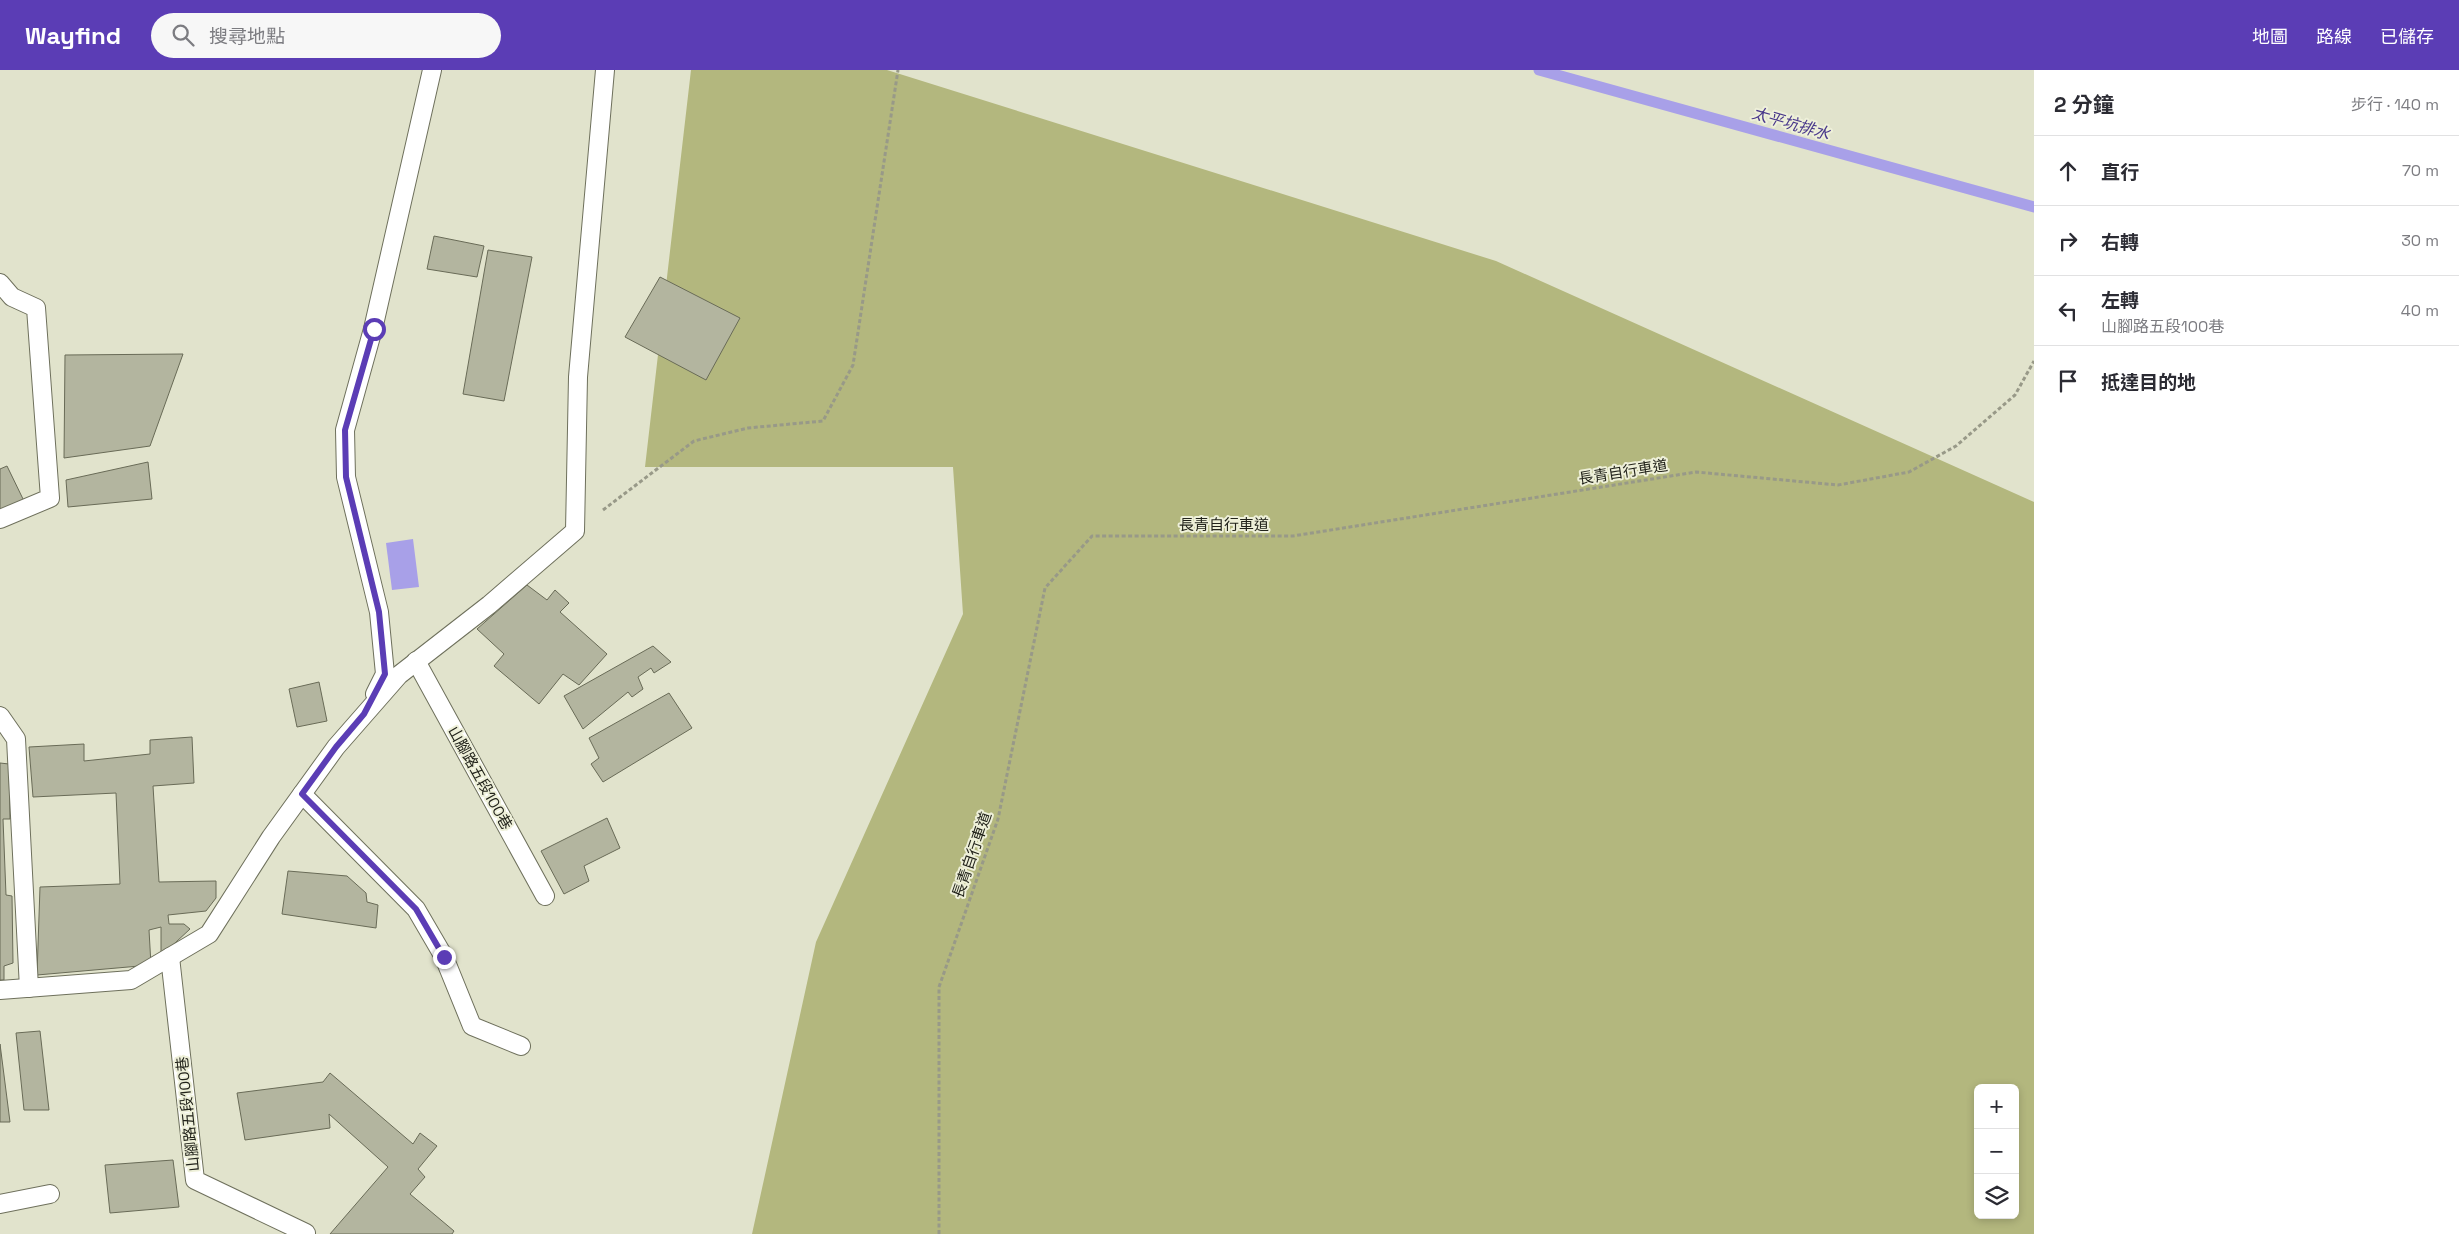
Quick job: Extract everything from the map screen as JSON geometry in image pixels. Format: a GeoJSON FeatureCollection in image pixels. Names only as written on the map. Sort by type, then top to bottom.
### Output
{"type":"FeatureCollection","features":[{"type":"Feature","properties":{"kind":"lane"},"geometry":{"type":"LineString","coordinates":[[364,714],[385,674],[379,612],[346,477],[345,430],[374,329],[432,70]]}},
{"type":"Feature","properties":{"kind":"lane"},"geometry":{"type":"LineString","coordinates":[[0,990],[131,980],[209,934],[271,837],[336,747],[399,675],[489,605],[575,531],[578,377],[605,70]]}},
{"type":"Feature","properties":{"kind":"lane"},"geometry":{"type":"LineString","coordinates":[[0,283],[12,297],[36,308],[50,498],[0,519]]}},
{"type":"Feature","properties":{"kind":"lane","name":"山腳路五段100巷"},"geometry":{"type":"LineString","coordinates":[[416,661],[545,896]]}},
{"type":"Feature","properties":{"kind":"lane"},"geometry":{"type":"LineString","coordinates":[[0,716],[16,739],[29,988]]}},
{"type":"Feature","properties":{"kind":"lane"},"geometry":{"type":"LineString","coordinates":[[302,794],[416,909],[444,957],[472,1026],[521,1046]]}},
{"type":"Feature","properties":{"kind":"lane","name":"山腳路五段100巷"},"geometry":{"type":"LineString","coordinates":[[170,957],[195,1180],[306,1233]]}},
{"type":"Feature","properties":{"kind":"lane"},"geometry":{"type":"LineString","coordinates":[[0,1204],[50,1194]]}},
{"type":"Feature","properties":{"kind":"path"},"geometry":{"type":"LineString","coordinates":[[575,531],[694,441],[748,428],[823,420],[853,365],[898,70]]}},
{"type":"Feature","properties":{"kind":"path","name":"長青自行車道"},"geometry":{"type":"LineString","coordinates":[[939,1234],[939,987],[998,819],[1045,588],[1092,536],[1294,536],[1696,472],[1838,485],[1909,472],[1956,446],[2016,395],[2034,361]]}},
{"type":"Feature","properties":{"kind":"green space"},"geometry":{"type":"Polygon","coordinates":[[[691,70],[887,70],[1496,261],[2034,502],[2034,1234],[752,1234],[816,942],[963,614],[953,467],[645,467],[691,70]]]}},
{"type":"Feature","properties":{"kind":"shaded area"},"geometry":{"type":"Polygon","coordinates":[[[413,539],[419,587],[392,590],[386,543],[413,539]]]}},
{"type":"Feature","properties":{"kind":"building"},"geometry":{"type":"Polygon","coordinates":[[[434,236],[484,246],[477,277],[427,269],[434,236]]]}},
{"type":"Feature","properties":{"kind":"building"},"geometry":{"type":"Polygon","coordinates":[[[488,250],[532,257],[504,401],[463,394],[488,250]]]}},
{"type":"Feature","properties":{"kind":"building"},"geometry":{"type":"Polygon","coordinates":[[[660,277],[740,318],[706,380],[625,337],[660,277]]]}},
{"type":"Feature","properties":{"kind":"building"},"geometry":{"type":"Polygon","coordinates":[[[183,354],[150,446],[64,458],[65,355],[183,354]]]}},
{"type":"Feature","properties":{"kind":"building"},"geometry":{"type":"Polygon","coordinates":[[[148,462],[152,499],[68,507],[66,480],[148,462]]]}},
{"type":"Feature","properties":{"kind":"building"},"geometry":{"type":"Polygon","coordinates":[[[7,466],[24,501],[0,511],[0,469],[7,466]]]}},
{"type":"Feature","properties":{"kind":"building"},"geometry":{"type":"Polygon","coordinates":[[[527,585],[547,600],[555,590],[569,603],[560,612],[607,654],[579,685],[563,674],[539,704],[494,666],[504,654],[477,629],[527,585]]]}},
{"type":"Feature","properties":{"kind":"building"},"geometry":{"type":"Polygon","coordinates":[[[653,646],[671,662],[654,673],[651,668],[638,677],[643,689],[632,697],[628,692],[583,729],[564,696],[653,646]]]}},
{"type":"Feature","properties":{"kind":"building"},"geometry":{"type":"Polygon","coordinates":[[[319,682],[327,721],[297,727],[289,689],[319,682]]]}},
{"type":"Feature","properties":{"kind":"building"},"geometry":{"type":"Polygon","coordinates":[[[669,693],[692,728],[603,782],[591,764],[599,758],[589,738],[669,693]]]}},
{"type":"Feature","properties":{"kind":"building"},"geometry":{"type":"Polygon","coordinates":[[[192,737],[194,783],[153,786],[159,882],[216,881],[216,898],[206,911],[168,915],[169,924],[184,924],[190,929],[161,956],[161,927],[149,930],[151,965],[37,975],[40,887],[120,884],[116,793],[33,797],[29,747],[84,744],[84,761],[150,754],[150,740],[192,737]]]}},
{"type":"Feature","properties":{"kind":"building"},"geometry":{"type":"Polygon","coordinates":[[[0,763],[9,764],[10,819],[3,819],[6,895],[12,896],[13,963],[4,966],[4,980],[0,980],[0,763]]]}},
{"type":"Feature","properties":{"kind":"building"},"geometry":{"type":"Polygon","coordinates":[[[607,818],[620,848],[584,866],[589,881],[564,894],[541,851],[607,818]]]}},
{"type":"Feature","properties":{"kind":"building"},"geometry":{"type":"Polygon","coordinates":[[[288,871],[347,876],[366,893],[367,902],[378,905],[376,928],[282,914],[288,871]]]}},
{"type":"Feature","properties":{"kind":"building"},"geometry":{"type":"Polygon","coordinates":[[[40,1031],[49,1110],[24,1110],[16,1033],[40,1031]]]}},
{"type":"Feature","properties":{"kind":"building"},"geometry":{"type":"Polygon","coordinates":[[[0,1044],[10,1122],[0,1122],[0,1044]]]}},
{"type":"Feature","properties":{"kind":"building"},"geometry":{"type":"Polygon","coordinates":[[[330,1073],[413,1144],[420,1133],[437,1146],[418,1169],[425,1177],[410,1194],[454,1231],[452,1234],[330,1234],[388,1167],[329,1114],[330,1128],[245,1140],[237,1093],[323,1082],[330,1073]]]}},
{"type":"Feature","properties":{"kind":"building"},"geometry":{"type":"Polygon","coordinates":[[[173,1160],[179,1207],[110,1213],[105,1165],[173,1160]]]}},
{"type":"Feature","properties":{"kind":"waterway","name":"太平坑排水"},"geometry":{"type":"LineString","coordinates":[[1539,70],[2034,207]]}},
{"type":"Feature","properties":{"kind":"route"},"geometry":{"type":"LineString","coordinates":[[374,329],[345,430],[346,477],[379,612],[385,674],[364,714],[336,747],[302,794],[416,909],[444,957]]}}]}
